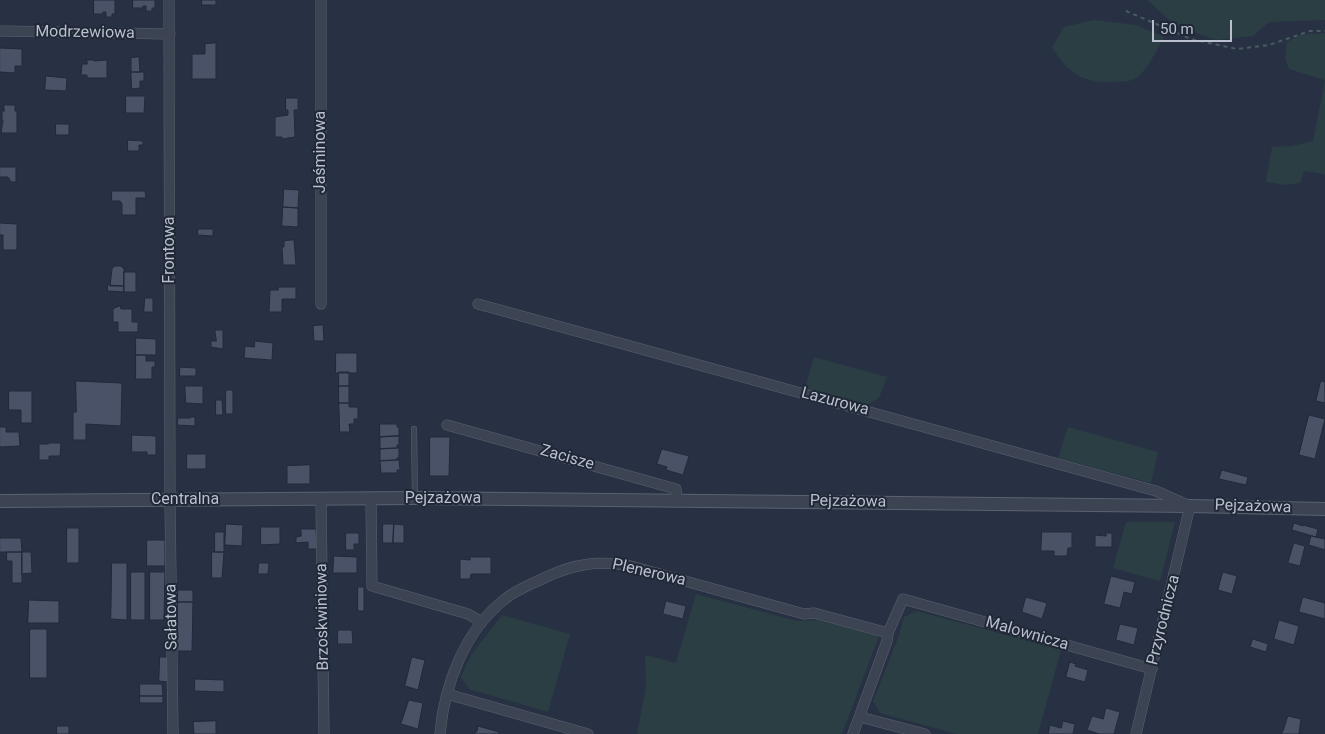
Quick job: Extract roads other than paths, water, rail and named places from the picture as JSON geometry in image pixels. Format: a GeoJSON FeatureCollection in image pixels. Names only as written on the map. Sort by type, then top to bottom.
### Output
{"type":"FeatureCollection","features":[{"type":"Feature","properties":{"kind":"street","name":"Frontowa"},"geometry":{"type":"LineString","coordinates":[[170,0],[170,501]]}},
{"type":"Feature","properties":{"kind":"street","name":"Jaśminowa"},"geometry":{"type":"LineString","coordinates":[[321,0],[321,304]]}},
{"type":"Feature","properties":{"kind":"street","name":"Modrzewiowa"},"geometry":{"type":"LineString","coordinates":[[0,31],[170,34]]}},
{"type":"Feature","properties":{"kind":"street","name":"Lazurowa"},"geometry":{"type":"LineString","coordinates":[[478,304],[1156,491],[1190,506]]}},
{"type":"Feature","properties":{"kind":"street","name":"Zacisze"},"geometry":{"type":"LineString","coordinates":[[446,424],[676,489],[676,501]]}},
{"type":"Feature","properties":{"kind":"street","name":"Brzoskwiniowa"},"geometry":{"type":"LineString","coordinates":[[321,499],[324,734]]}},
{"type":"Feature","properties":{"kind":"street","name":"Centralna"},"geometry":{"type":"LineString","coordinates":[[0,501],[371,499]]}},
{"type":"Feature","properties":{"kind":"street","name":"Pejzażowa"},"geometry":{"type":"LineString","coordinates":[[371,499],[1190,506],[1325,509]]}},
{"type":"Feature","properties":{"kind":"street"},"geometry":{"type":"LineString","coordinates":[[371,499],[372,586],[468,614],[482,622]]}},
{"type":"Feature","properties":{"kind":"street","name":"Sałatowa"},"geometry":{"type":"LineString","coordinates":[[170,501],[173,734]]}},
{"type":"Feature","properties":{"kind":"street","name":"Przyrodnicza"},"geometry":{"type":"LineString","coordinates":[[1136,734],[1190,506]]}},
{"type":"Feature","properties":{"kind":"street","name":"Plenerowa"},"geometry":{"type":"LineString","coordinates":[[440,734],[448,694],[462,654],[482,622],[504,600],[520,588],[570,568],[605,563],[627,565],[804,614],[814,613],[888,633]]}},
{"type":"Feature","properties":{"kind":"street","name":"Malownicza"},"geometry":{"type":"LineString","coordinates":[[888,633],[903,599],[1152,669]]}},
{"type":"Feature","properties":{"kind":"street"},"geometry":{"type":"LineString","coordinates":[[853,734],[888,633]]}},
{"type":"Feature","properties":{"kind":"street"},"geometry":{"type":"LineString","coordinates":[[448,694],[588,734]]}},
{"type":"Feature","properties":{"kind":"street"},"geometry":{"type":"LineString","coordinates":[[860,717],[925,734]]}},
{"type":"Feature","properties":{"kind":"lane"},"geometry":{"type":"LineString","coordinates":[[414,429],[415,498]]}}]}
